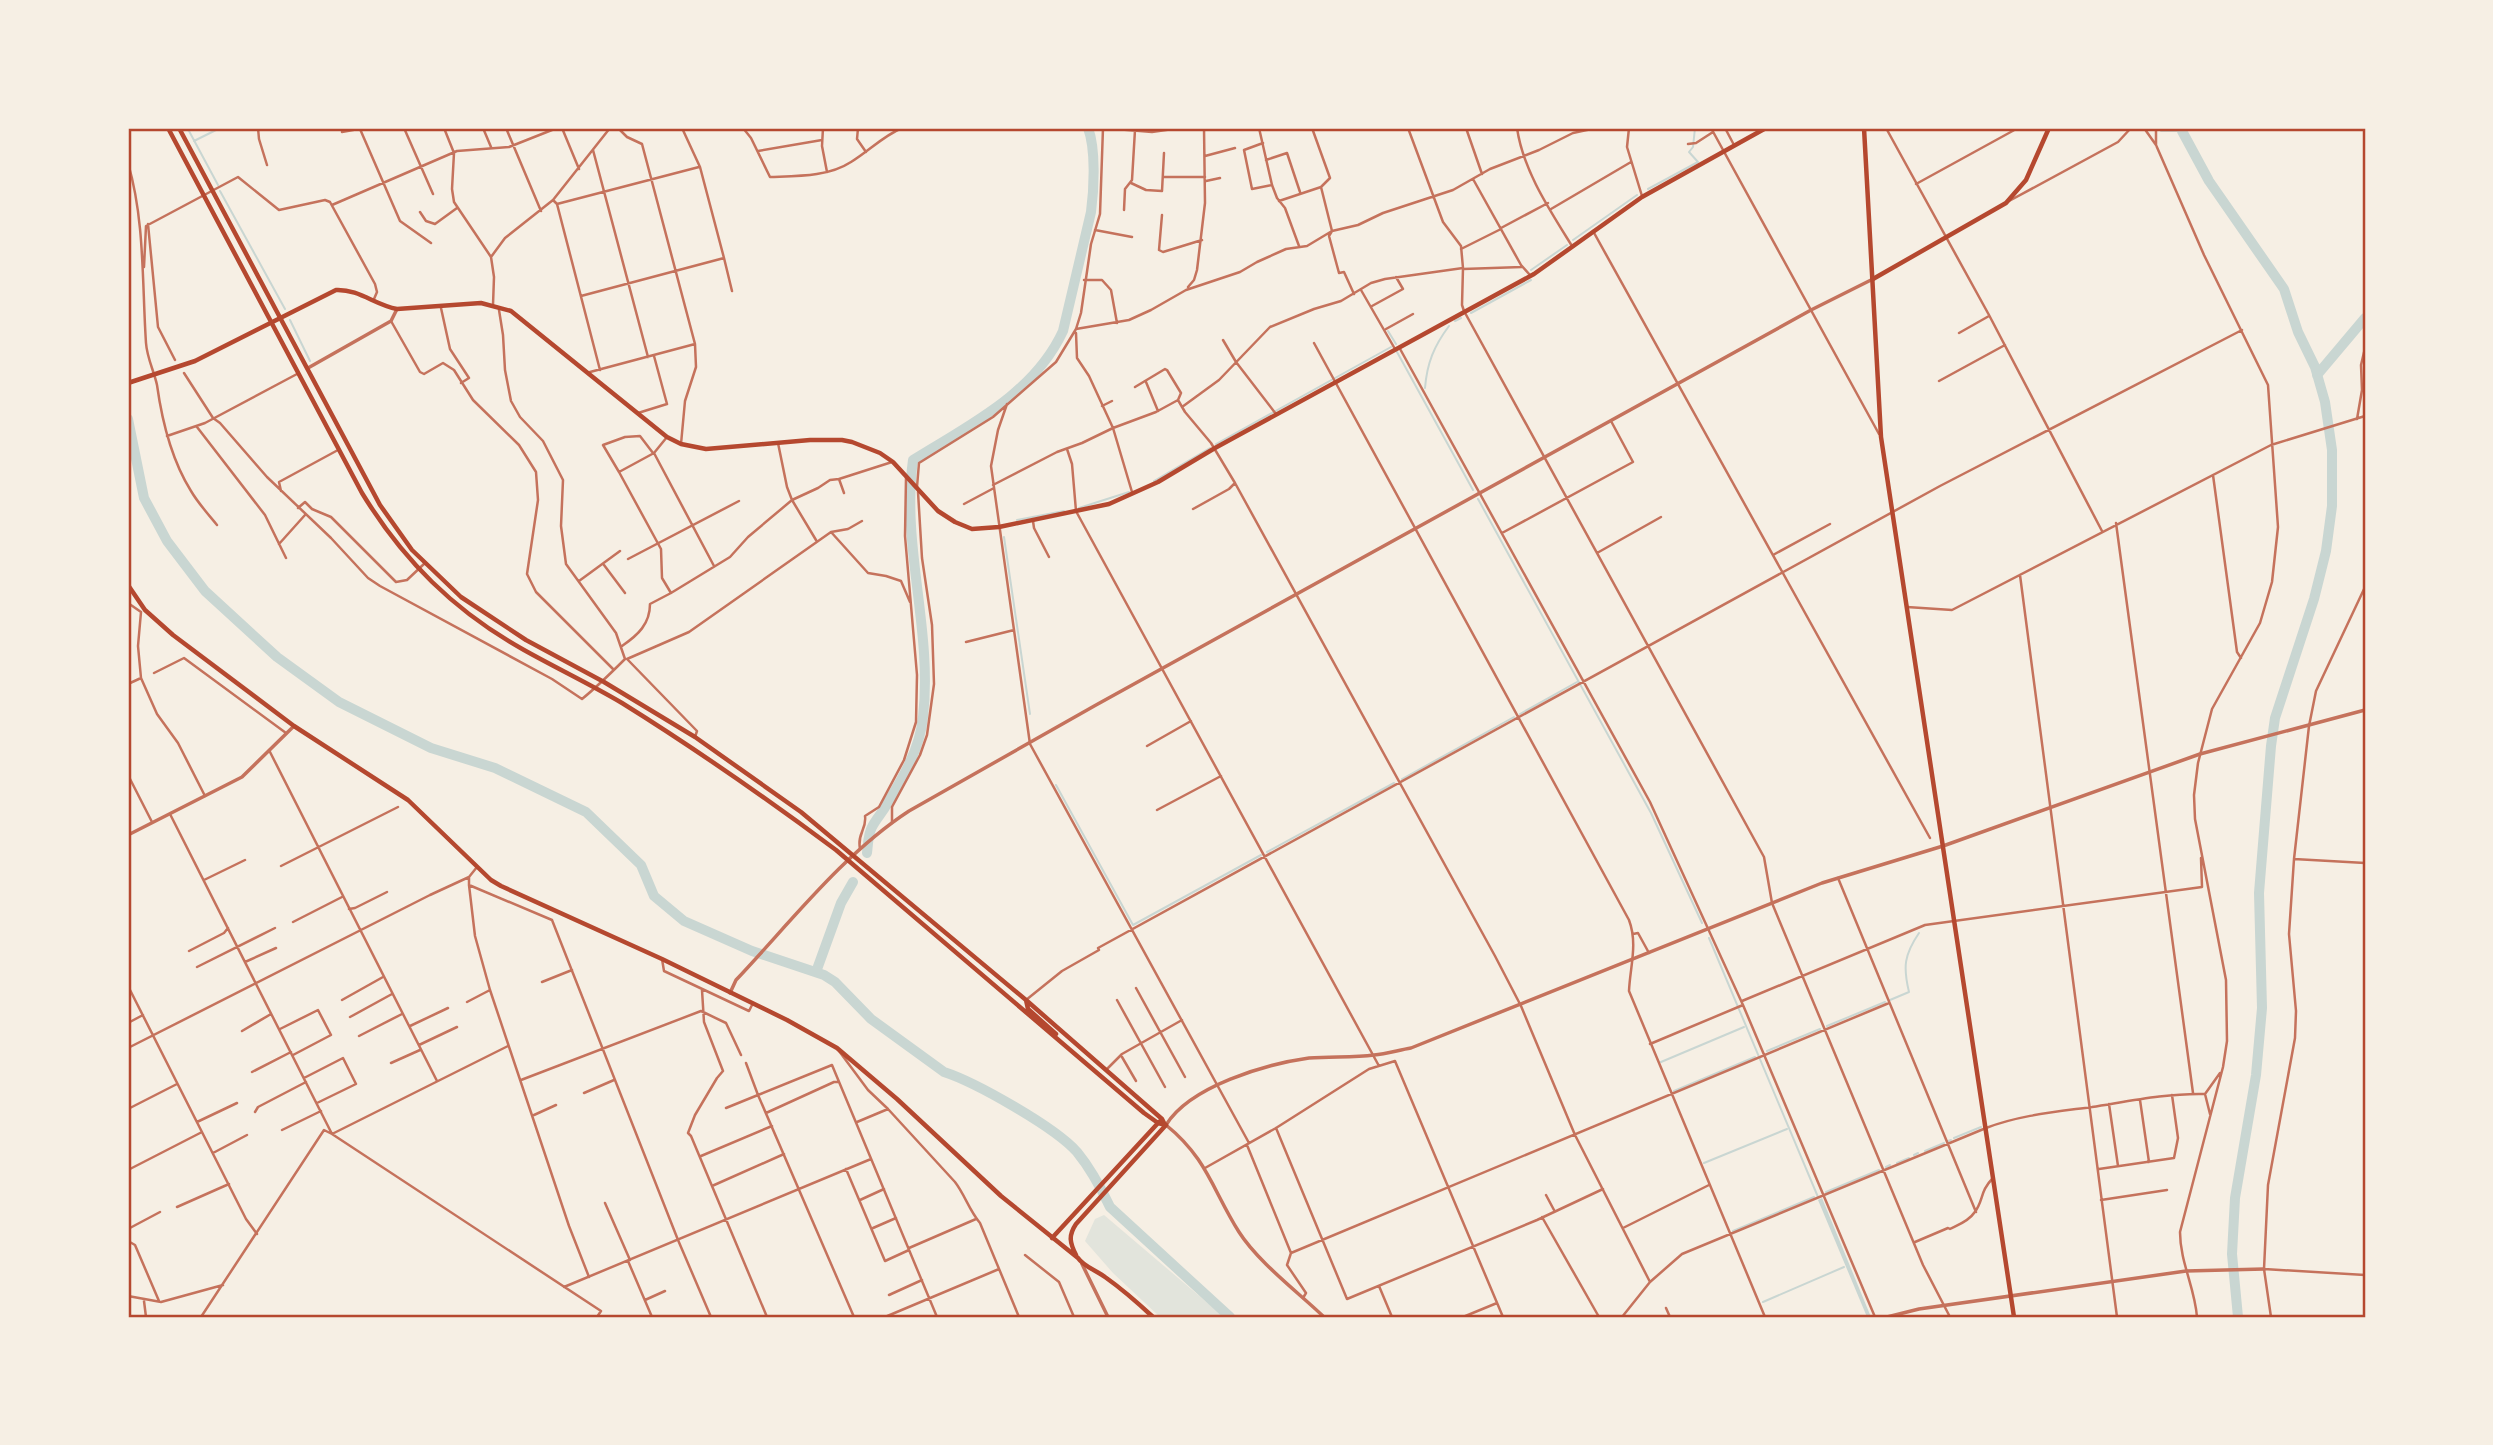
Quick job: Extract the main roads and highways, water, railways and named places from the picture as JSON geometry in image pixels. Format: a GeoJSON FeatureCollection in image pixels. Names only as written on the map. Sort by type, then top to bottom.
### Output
{"type":"FeatureCollection","features":[{"type":"Feature","properties":{"kind":"main road"},"geometry":{"type":"LineString","coordinates":[[168,128],[338,449],[379,521],[419,569],[449,598],[485,626],[523,650],[596,687],[739,778],[848,861],[1073,1052],[1166,1125],[1076,1224],[1070,1234],[1073,1249],[1082,1264],[1093,1268],[1153,1317]]}},
{"type":"Feature","properties":{"kind":"main road"},"geometry":{"type":"LineString","coordinates":[[179,128],[380,505],[425,564],[487,616],[695,737],[801,812],[1026,1000],[1160,1121]]}},
{"type":"Feature","properties":{"kind":"main road"},"geometry":{"type":"LineString","coordinates":[[128,383],[195,361],[336,290],[347,289],[397,309],[481,303],[516,314],[667,438],[681,444],[709,449],[842,440],[880,453],[893,462],[938,511],[962,526],[972,529],[999,527],[1076,512],[1132,495],[1158,482],[1214,448],[1530,275],[1642,197],[1766,128]]}},
{"type":"Feature","properties":{"kind":"main road"},"geometry":{"type":"LineString","coordinates":[[1864,128],[1881,437],[2014,1317]]}},
{"type":"Feature","properties":{"kind":"main road"},"geometry":{"type":"LineString","coordinates":[[1873,279],[2006,203],[2025,180],[2049,128]]}},
{"type":"Feature","properties":{"kind":"main road"},"geometry":{"type":"LineString","coordinates":[[128,585],[143,611],[294,726],[408,800],[500,886],[662,959],[838,1048],[1001,1196],[1078,1258]]}},
{"type":"Feature","properties":{"kind":"main road"},"geometry":{"type":"LineString","coordinates":[[1026,1000],[1028,1009],[1073,1052]]}},
{"type":"Feature","properties":{"kind":"main road"},"geometry":{"type":"LineString","coordinates":[[1052,1238],[1160,1121]]}},
{"type":"Feature","properties":{"kind":"waterway"},"geometry":{"type":"LineString","coordinates":[[184,128],[189,131],[218,185]]}},
{"type":"Feature","properties":{"kind":"waterway"},"geometry":{"type":"LineString","coordinates":[[194,141],[220,128]]}},
{"type":"Feature","properties":{"kind":"waterway"},"geometry":{"type":"LineString","coordinates":[[867,853],[871,830],[909,765],[923,717],[924,653],[911,524],[913,460],[977,420],[1018,390],[1051,353],[1063,331],[1091,212],[1093,158],[1088,128]]}},
{"type":"Feature","properties":{"kind":"waterway"},"geometry":{"type":"LineString","coordinates":[[1648,189],[1698,162],[1689,152],[1693,147],[1695,128]]}},
{"type":"Feature","properties":{"kind":"waterway"},"geometry":{"type":"LineString","coordinates":[[2182,128],[2209,181],[2284,289],[2298,332],[2315,367],[2325,402],[2332,450],[2332,506],[2326,551],[2314,599],[2275,718],[2271,746],[2259,893],[2262,1008],[2256,1075],[2235,1198],[2232,1254],[2238,1317]]}},
{"type":"Feature","properties":{"kind":"waterway"},"geometry":{"type":"LineString","coordinates":[[2161,131],[2182,131]]}},
{"type":"Feature","properties":{"kind":"waterway"},"geometry":{"type":"LineString","coordinates":[[220,191],[285,309]]}},
{"type":"Feature","properties":{"kind":"waterway"},"geometry":{"type":"LineString","coordinates":[[1573,240],[1637,195]]}},
{"type":"Feature","properties":{"kind":"waterway"},"geometry":{"type":"LineString","coordinates":[[1531,270],[1567,245]]}},
{"type":"Feature","properties":{"kind":"waterway"},"geometry":{"type":"LineString","coordinates":[[1471,313],[1531,280]]}},
{"type":"Feature","properties":{"kind":"waterway"},"geometry":{"type":"LineString","coordinates":[[1455,321],[1461,318]]}},
{"type":"Feature","properties":{"kind":"waterway"},"geometry":{"type":"LineString","coordinates":[[2317,375],[2365,318]]}},
{"type":"Feature","properties":{"kind":"waterway"},"geometry":{"type":"LineString","coordinates":[[290,320],[310,361]]}},
{"type":"Feature","properties":{"kind":"waterway"},"geometry":{"type":"LineString","coordinates":[[1425,388],[1432,355],[1449,326]]}},
{"type":"Feature","properties":{"kind":"waterway"},"geometry":{"type":"LineString","coordinates":[[1388,331],[1396,344]]}},
{"type":"Feature","properties":{"kind":"waterway"},"geometry":{"type":"LineString","coordinates":[[1216,444],[1391,347]]}},
{"type":"Feature","properties":{"kind":"waterway"},"geometry":{"type":"LineString","coordinates":[[1397,352],[1473,490]]}},
{"type":"Feature","properties":{"kind":"waterway"},"geometry":{"type":"LineString","coordinates":[[128,419],[144,498],[167,541],[205,591],[277,657],[339,702],[431,748],[495,768],[586,812],[641,865],[654,896],[684,921],[752,951],[824,975],[835,982],[871,1019],[944,1072],[994,1095],[1051,1130],[1082,1158],[1110,1207],[1230,1317]]}},
{"type":"Feature","properties":{"kind":"waterway"},"geometry":{"type":"LineString","coordinates":[[1154,481],[1210,448]]}},
{"type":"Feature","properties":{"kind":"waterway"},"geometry":{"type":"LineString","coordinates":[[1079,508],[1129,492]]}},
{"type":"Feature","properties":{"kind":"waterway"},"geometry":{"type":"LineString","coordinates":[[1478,499],[1651,813],[1702,923]]}},
{"type":"Feature","properties":{"kind":"waterway"},"geometry":{"type":"LineString","coordinates":[[1017,520],[1064,511]]}},
{"type":"Feature","properties":{"kind":"waterway"},"geometry":{"type":"LineString","coordinates":[[1004,537],[1030,714]]}},
{"type":"Feature","properties":{"kind":"waterway"},"geometry":{"type":"LineString","coordinates":[[1520,714],[1577,682]]}},
{"type":"Feature","properties":{"kind":"waterway"},"geometry":{"type":"LineString","coordinates":[[1402,779],[1514,717]]}},
{"type":"Feature","properties":{"kind":"waterway"},"geometry":{"type":"LineString","coordinates":[[1267,852],[1394,783]]}},
{"type":"Feature","properties":{"kind":"waterway"},"geometry":{"type":"LineString","coordinates":[[1056,785],[1133,925],[1261,855]]}},
{"type":"Feature","properties":{"kind":"waterway"},"geometry":{"type":"LineString","coordinates":[[816,972],[841,903],[853,882]]}},
{"type":"Feature","properties":{"kind":"waterway"},"geometry":{"type":"LineString","coordinates":[[1890,1000],[1909,992],[1906,961],[1919,933]]}},
{"type":"Feature","properties":{"kind":"waterway"},"geometry":{"type":"LineString","coordinates":[[1709,938],[1818,1197]]}},
{"type":"Feature","properties":{"kind":"waterway"},"geometry":{"type":"LineString","coordinates":[[1827,1026],[1885,1002]]}},
{"type":"Feature","properties":{"kind":"waterway"},"geometry":{"type":"LineString","coordinates":[[1661,1062],[1744,1027]]}},
{"type":"Feature","properties":{"kind":"waterway"},"geometry":{"type":"LineString","coordinates":[[1767,1051],[1820,1029]]}},
{"type":"Feature","properties":{"kind":"waterway"},"geometry":{"type":"LineString","coordinates":[[1674,1091],[1755,1057]]}},
{"type":"Feature","properties":{"kind":"waterway"},"geometry":{"type":"LineString","coordinates":[[1954,1138],[1981,1127]]}},
{"type":"Feature","properties":{"kind":"waterway"},"geometry":{"type":"LineString","coordinates":[[1704,1163],[1787,1129]]}},
{"type":"Feature","properties":{"kind":"waterway"},"geometry":{"type":"LineString","coordinates":[[1925,1151],[1944,1143]]}},
{"type":"Feature","properties":{"kind":"waterway"},"geometry":{"type":"LineString","coordinates":[[1914,1155],[1918,1153]]}},
{"type":"Feature","properties":{"kind":"waterway"},"geometry":{"type":"LineString","coordinates":[[1897,1163],[1909,1158]]}},
{"type":"Feature","properties":{"kind":"waterway"},"geometry":{"type":"LineString","coordinates":[[1886,1167],[1890,1165]]}},
{"type":"Feature","properties":{"kind":"waterway"},"geometry":{"type":"LineString","coordinates":[[1826,1192],[1879,1170]]}},
{"type":"Feature","properties":{"kind":"waterway"},"geometry":{"type":"LineString","coordinates":[[1733,1231],[1814,1197]]}},
{"type":"Feature","properties":{"kind":"waterway"},"geometry":{"type":"LineString","coordinates":[[1763,1302],[1844,1267]]}}]}
